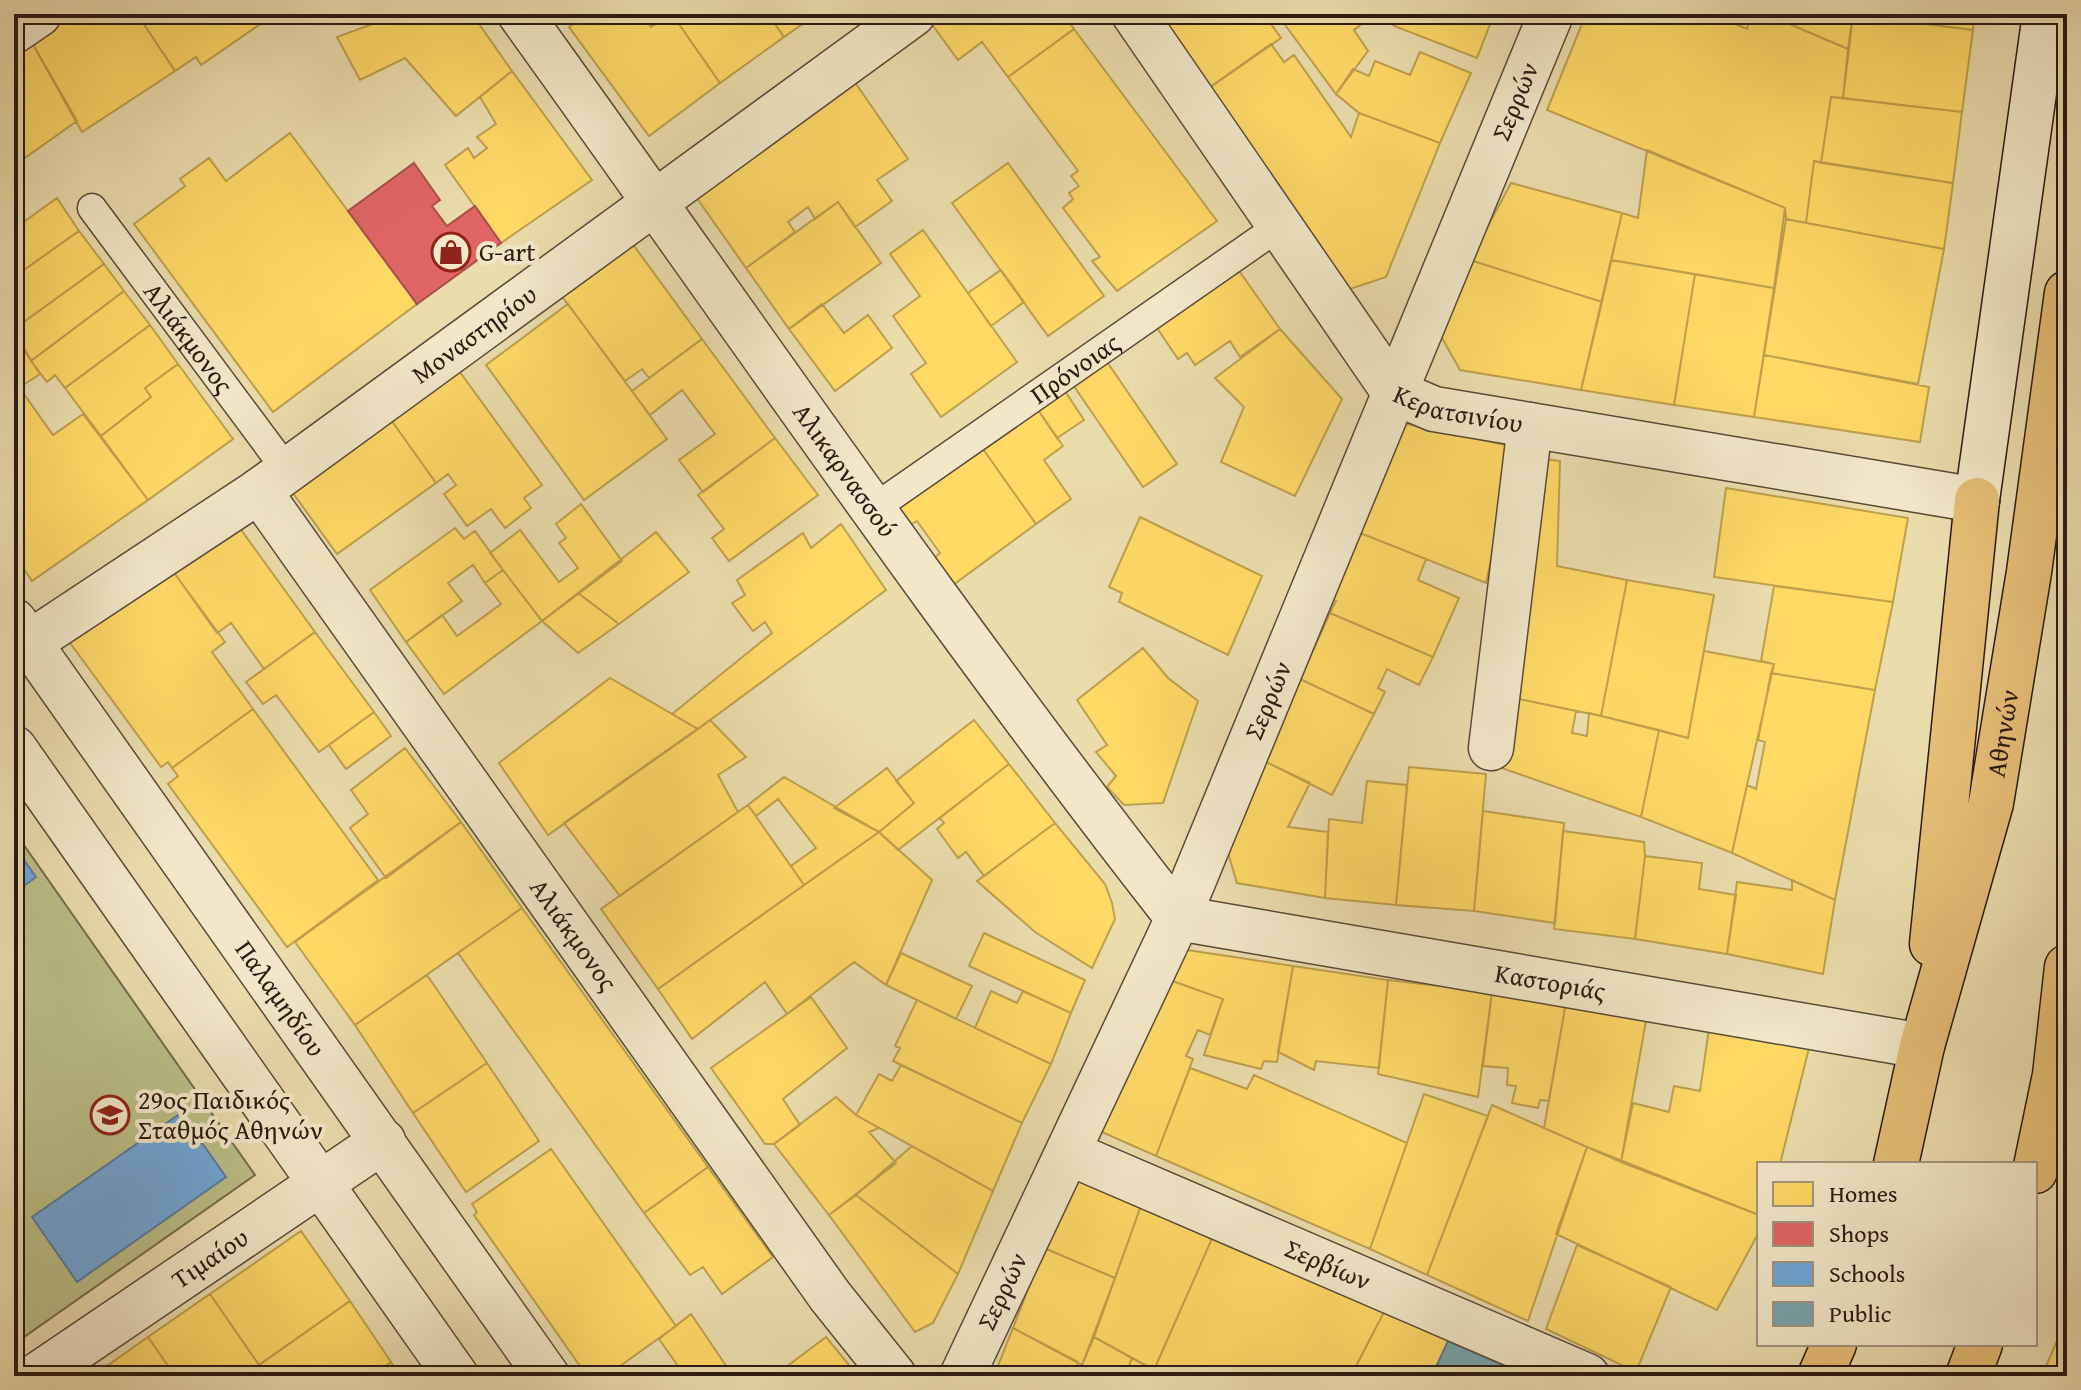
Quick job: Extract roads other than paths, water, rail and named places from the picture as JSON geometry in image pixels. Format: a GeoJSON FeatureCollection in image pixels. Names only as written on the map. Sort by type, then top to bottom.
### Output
{"type":"FeatureCollection","features":[{"type":"Feature","properties":{"kind":"highway","name":"Αθηνών"},"geometry":{"type":"LineString","coordinates":[[1896,1162],[1922,1046],[1991,803],[2029,572],[2067,293]]}},
{"type":"Feature","properties":{"kind":"highway"},"geometry":{"type":"LineString","coordinates":[[1922,1046],[1977,500]]}},
{"type":"Feature","properties":{"kind":"highway"},"geometry":{"type":"LineString","coordinates":[[2037,1164],[2061,1077],[2067,967]]}},
{"type":"Feature","properties":{"kind":"highway"},"geometry":{"type":"LineString","coordinates":[[1820,1376],[1833,1346]]}},
{"type":"Feature","properties":{"kind":"highway"},"geometry":{"type":"LineString","coordinates":[[1968,1376],[1979,1346]]}},
{"type":"Feature","properties":{"kind":"street"},"geometry":{"type":"LineString","coordinates":[[14,31],[39,14]]}},
{"type":"Feature","properties":{"kind":"street","name":"Αλικαρνασσού"},"geometry":{"type":"LineString","coordinates":[[520,14],[873,509],[1082,796],[1178,918]]}},
{"type":"Feature","properties":{"kind":"street","name":"Μοναστηρίου"},"geometry":{"type":"LineString","coordinates":[[22,632],[272,480],[913,14]]}},
{"type":"Feature","properties":{"kind":"street","name":"Κερατσινίου"},"geometry":{"type":"LineString","coordinates":[[1134,14],[1394,392],[1434,409],[1977,500]]}},
{"type":"Feature","properties":{"kind":"street","name":"Σερρών"},"geometry":{"type":"LineString","coordinates":[[962,1376],[1178,918],[1551,14]]}},
{"type":"Feature","properties":{"kind":"street"},"geometry":{"type":"LineString","coordinates":[[1977,500],[2045,14]]}},
{"type":"Feature","properties":{"kind":"street"},"geometry":{"type":"LineString","coordinates":[[1491,748],[1530,425]]}},
{"type":"Feature","properties":{"kind":"street","name":"Αλιάκμονος"},"geometry":{"type":"LineString","coordinates":[[272,480],[830,1296],[894,1376]]}},
{"type":"Feature","properties":{"kind":"street","name":"Παλαμηδίου"},"geometry":{"type":"LineString","coordinates":[[22,632],[547,1376]]}},
{"type":"Feature","properties":{"kind":"street"},"geometry":{"type":"LineString","coordinates":[[14,748],[456,1376]]}},
{"type":"Feature","properties":{"kind":"street","name":"Καστοριάς"},"geometry":{"type":"LineString","coordinates":[[1178,918],[1922,1046]]}},
{"type":"Feature","properties":{"kind":"street","name":"Τιμαίου"},"geometry":{"type":"LineString","coordinates":[[36,1376],[383,1141]]}},
{"type":"Feature","properties":{"kind":"street","name":"Σερβίων"},"geometry":{"type":"LineString","coordinates":[[1069,1153],[1587,1376]]}},
{"type":"Feature","properties":{"kind":"lane","name":"Αλιάκμονος"},"geometry":{"type":"LineString","coordinates":[[92,208],[272,480]]}},
{"type":"Feature","properties":{"kind":"lane","name":"Πρόνοιας"},"geometry":{"type":"LineString","coordinates":[[873,509],[1278,227]]}},
{"type":"Feature","properties":{"kind":"place","name":"G-art"},"geometry":{"type":"Point","coordinates":[451,252]}},
{"type":"Feature","properties":{"kind":"place","name":"29ος Παιδικός Σταθμός Αθηνών"},"geometry":{"type":"Point","coordinates":[110,1115]}}]}
